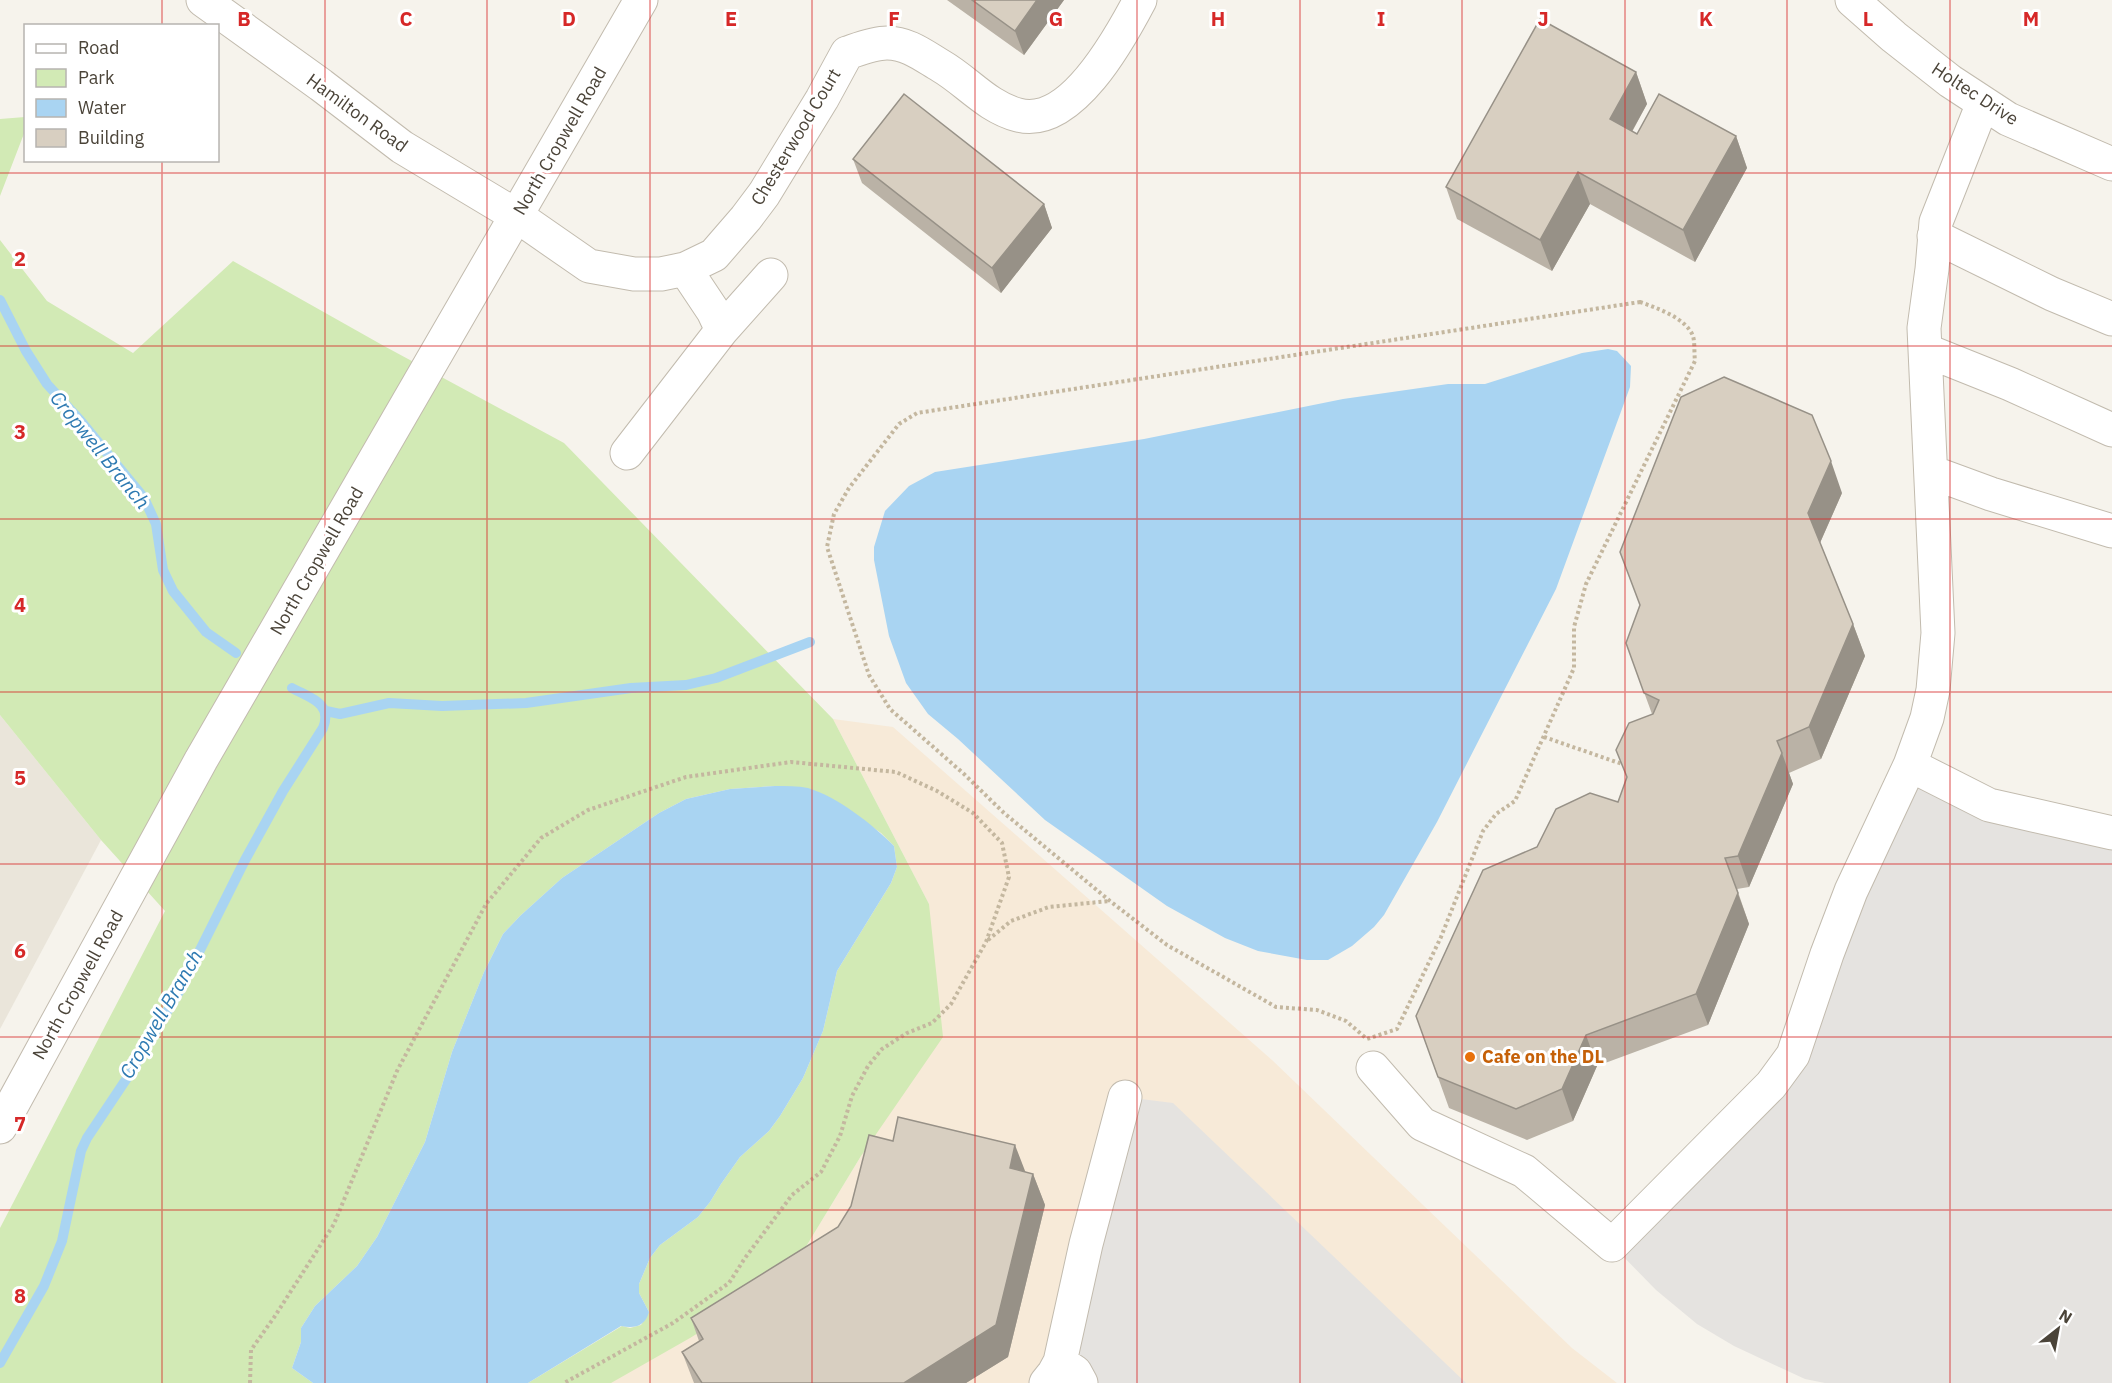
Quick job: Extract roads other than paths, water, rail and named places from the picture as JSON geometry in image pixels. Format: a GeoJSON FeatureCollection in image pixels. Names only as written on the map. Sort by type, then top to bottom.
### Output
{"type":"FeatureCollection","features":[{"type":"Feature","properties":{"kind":"street","name":"Hamilton Road"},"geometry":{"type":"LineString","coordinates":[[203,0],[402,147],[517,216]]}},
{"type":"Feature","properties":{"kind":"street","name":"North Cropwell Road"},"geometry":{"type":"LineString","coordinates":[[0,1127],[201,760],[640,0]]}},
{"type":"Feature","properties":{"kind":"street","name":"Chesterwood Court"},"geometry":{"type":"LineString","coordinates":[[517,216],[589,266],[634,274],[661,274],[685,269],[714,255],[746,218],[764,194],[847,54],[886,42],[910,47],[956,75],[976,93],[998,107],[1019,116],[1040,116],[1061,107],[1080,89],[1115,44],[1140,0]]}},
{"type":"Feature","properties":{"kind":"street","name":"Holtec Drive"},"geometry":{"type":"LineString","coordinates":[[1852,0],[1950,81],[2008,119],[2112,164]]}},
{"type":"Feature","properties":{"kind":"street"},"geometry":{"type":"LineString","coordinates":[[1373,1068],[1422,1124],[1524,1171],[1612,1245],[1772,1085],[1793,1055],[1851,891],[1910,765],[1927,718],[1933,690],[1938,633],[1924,327],[1932,269],[1935,222],[1983,103]]}},
{"type":"Feature","properties":{"kind":"street"},"geometry":{"type":"LineString","coordinates":[[1935,236],[2052,294],[2112,319]]}},
{"type":"Feature","properties":{"kind":"street"},"geometry":{"type":"LineString","coordinates":[[685,269],[722,330]]}},
{"type":"Feature","properties":{"kind":"street"},"geometry":{"type":"LineString","coordinates":[[627,453],[722,330],[771,275]]}},
{"type":"Feature","properties":{"kind":"street"},"geometry":{"type":"LineString","coordinates":[[1925,351],[2010,384],[2112,430]]}},
{"type":"Feature","properties":{"kind":"street"},"geometry":{"type":"LineString","coordinates":[[1931,472],[1991,494],[2112,531]]}},
{"type":"Feature","properties":{"kind":"street"},"geometry":{"type":"LineString","coordinates":[[1910,765],[1989,805],[2112,833]]}},
{"type":"Feature","properties":{"kind":"street"},"geometry":{"type":"LineString","coordinates":[[1062,1376],[1086,1244],[1125,1097]]}},
{"type":"Feature","properties":{"kind":"water"},"geometry":{"type":"Polygon","coordinates":[[[1608,349],[1617,351],[1631,366],[1630,387],[1556,589],[1437,822],[1384,915],[1352,946],[1328,960],[1307,960],[1258,951],[1225,938],[1167,906],[1045,820],[928,714],[906,683],[889,636],[874,560],[874,547],[885,511],[909,486],[935,472],[1144,439],[1343,399],[1448,384],[1485,384],[1582,353],[1608,349]]]}},
{"type":"Feature","properties":{"kind":"water"},"geometry":{"type":"Polygon","coordinates":[[[775,786],[808,788],[843,805],[865,820],[894,846],[897,867],[891,883],[837,971],[823,1031],[803,1078],[780,1116],[769,1131],[740,1157],[698,1217],[660,1245],[650,1258],[639,1284],[639,1293],[649,1312],[645,1321],[635,1327],[621,1326],[528,1383],[313,1383],[292,1368],[301,1342],[301,1328],[315,1306],[357,1266],[377,1237],[425,1142],[452,1052],[484,972],[503,934],[562,878],[659,813],[686,799],[730,789],[775,786]]]}},
{"type":"Feature","properties":{"kind":"waterway","name":"Cropwell Branch"},"geometry":{"type":"LineString","coordinates":[[0,300],[26,351],[47,384],[144,498],[156,524],[163,570],[173,591],[206,632],[236,653]]}},
{"type":"Feature","properties":{"kind":"waterway"},"geometry":{"type":"LineString","coordinates":[[326,711],[340,714],[389,703],[442,706],[526,703],[631,688],[686,685],[716,678],[810,642]]}},
{"type":"Feature","properties":{"kind":"waterway","name":"Cropwell Branch"},"geometry":{"type":"LineString","coordinates":[[0,1363],[44,1286],[62,1241],[81,1151],[87,1138],[129,1075],[180,990],[245,860],[283,791],[323,728],[325,713],[322,707],[312,698],[292,688]]}},
{"type":"Feature","properties":{"kind":"place","name":"Cafe on the DL"},"geometry":{"type":"Point","coordinates":[1470,1057]}}]}
